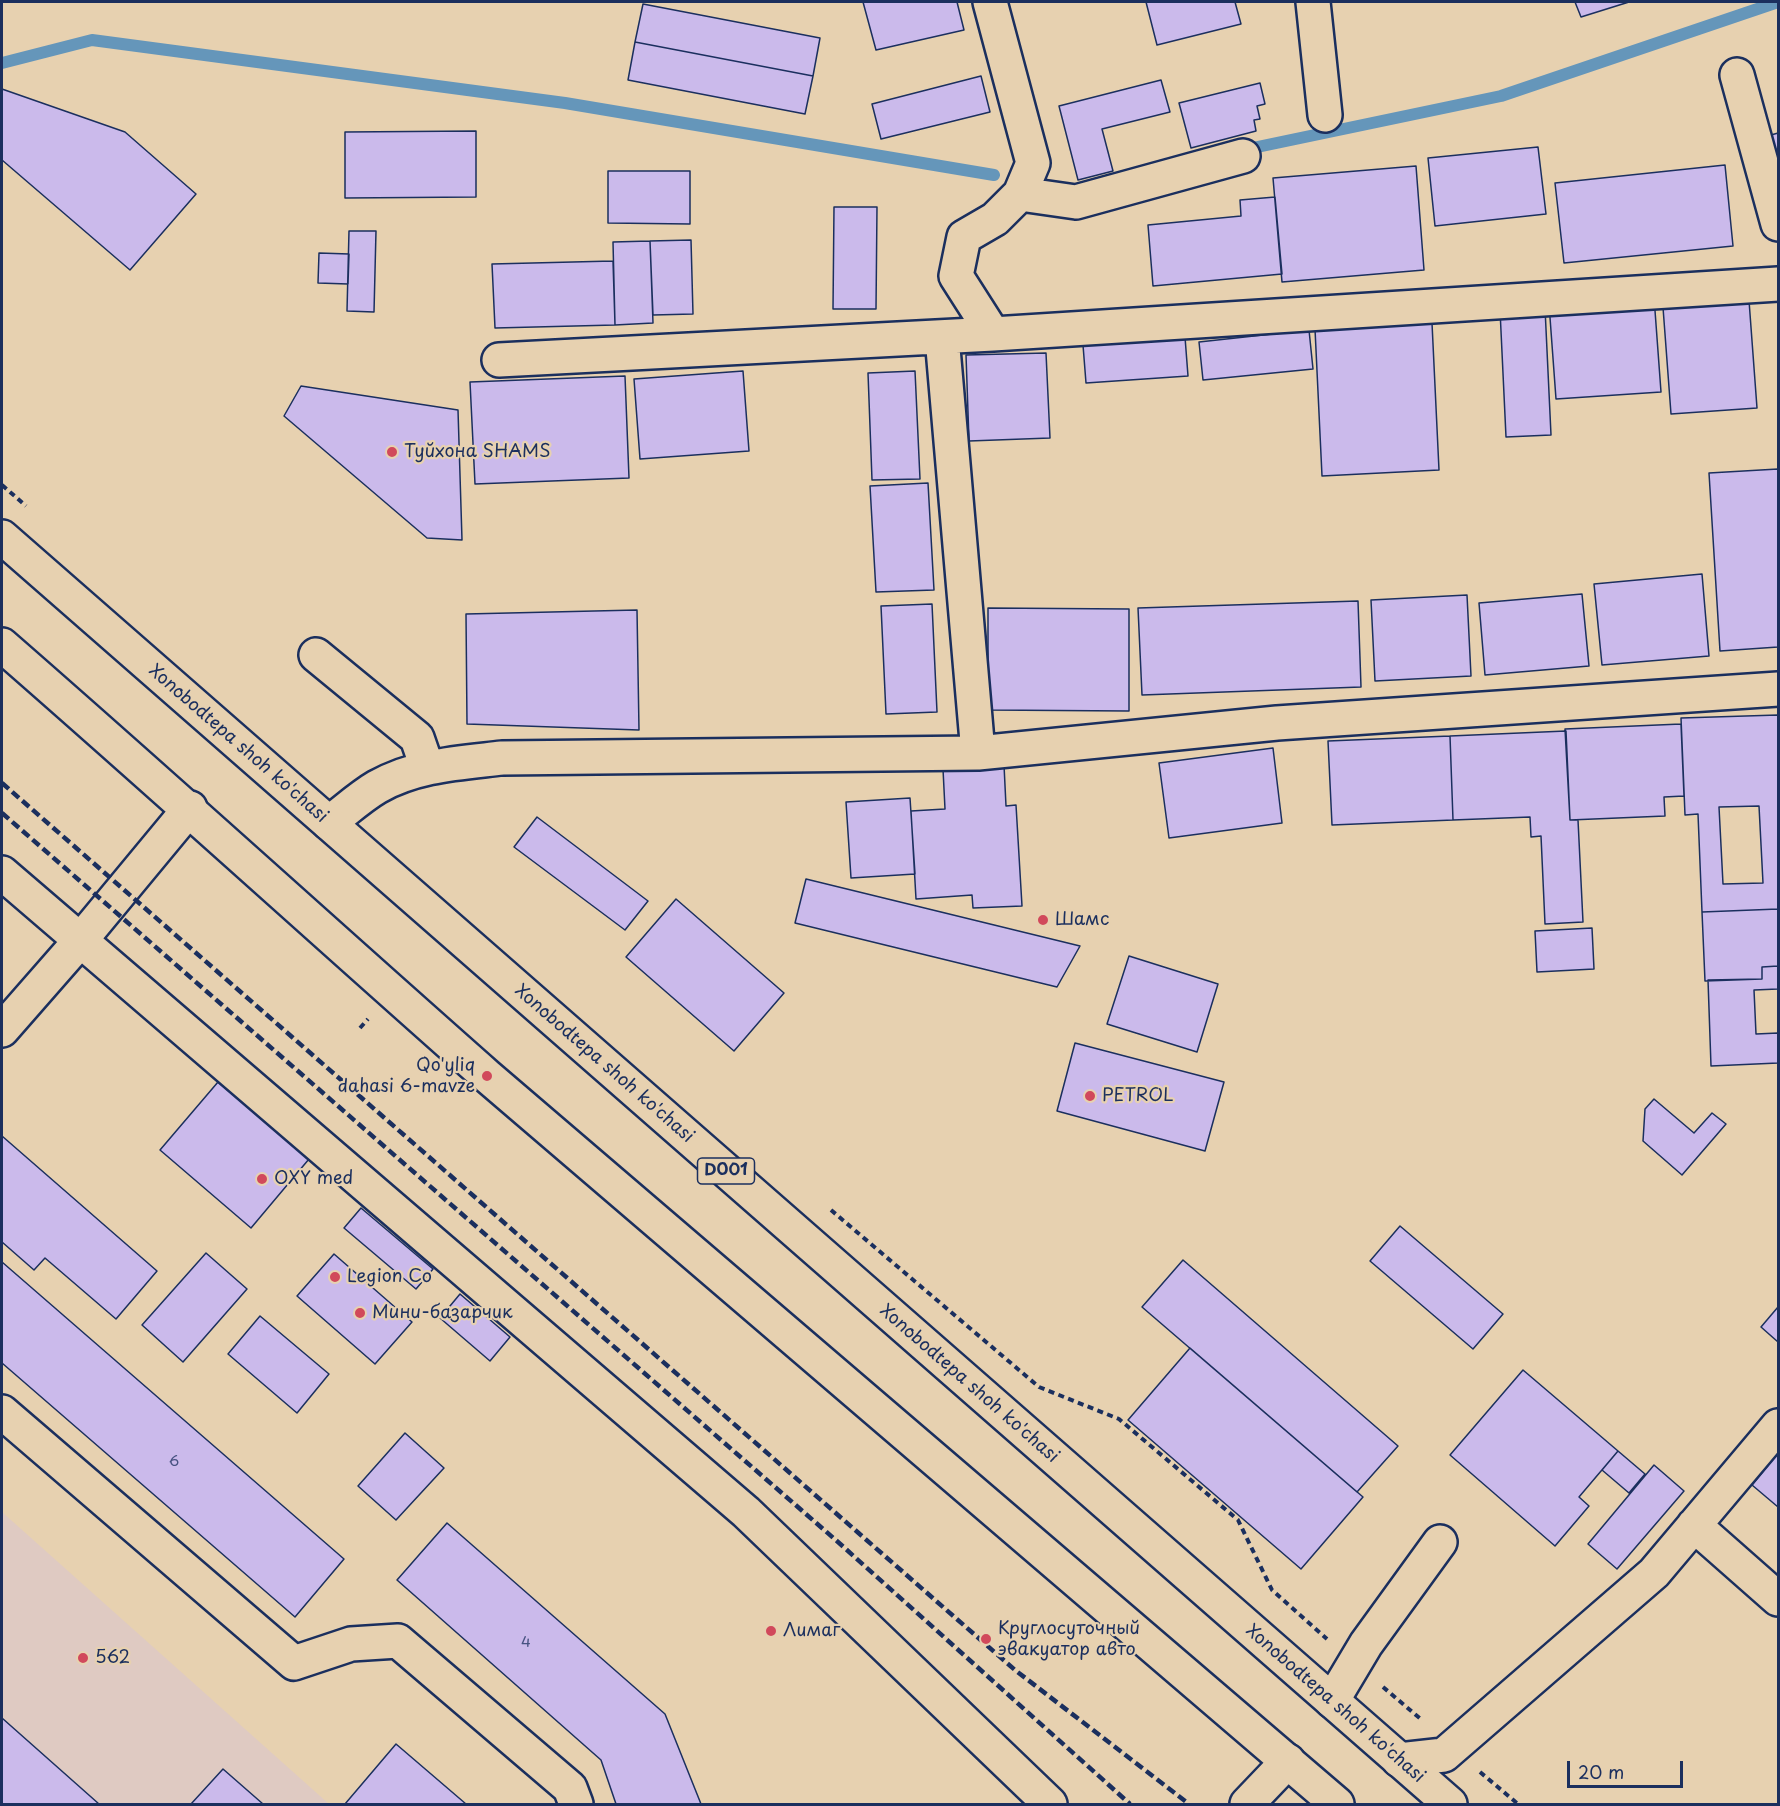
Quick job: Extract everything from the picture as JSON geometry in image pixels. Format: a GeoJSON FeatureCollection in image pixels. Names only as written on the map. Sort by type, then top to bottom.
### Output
{"type":"FeatureCollection","features":[{"type":"Feature","properties":{"kind":"main road"},"geometry":{"type":"LineString","coordinates":[[990,2],[1033,163],[1020,194],[995,219],[964,237],[956,276],[993,334]]}},
{"type":"Feature","properties":{"kind":"main road"},"geometry":{"type":"LineString","coordinates":[[1313,2],[1325,115]]}},
{"type":"Feature","properties":{"kind":"main road"},"geometry":{"type":"LineString","coordinates":[[1737,75],[1779,224]]}},
{"type":"Feature","properties":{"kind":"main road"},"geometry":{"type":"LineString","coordinates":[[1020,194],[1076,202],[1244,156]]}},
{"type":"Feature","properties":{"kind":"main road"},"geometry":{"type":"LineString","coordinates":[[499,360],[993,334],[1779,284]]}},
{"type":"Feature","properties":{"kind":"main road"},"geometry":{"type":"LineString","coordinates":[[942,337],[978,753]]}},
{"type":"Feature","properties":{"kind":"main road","name":"Xonobodtepa shoh ko'chasi"},"geometry":{"type":"LineString","coordinates":[[2,537],[1450,1804]]}},
{"type":"Feature","properties":{"kind":"main road"},"geometry":{"type":"LineString","coordinates":[[2,645],[190,808],[347,953],[487,1077],[1337,1804]]}},
{"type":"Feature","properties":{"kind":"main road"},"geometry":{"type":"LineString","coordinates":[[316,655],[417,738],[427,767]]}},
{"type":"Feature","properties":{"kind":"main road"},"geometry":{"type":"LineString","coordinates":[[329,823],[376,788],[427,767],[502,758],[978,753],[1277,723],[1779,689]]}},
{"type":"Feature","properties":{"kind":"main road"},"geometry":{"type":"LineString","coordinates":[[2,1030],[79,942],[190,808]]}},
{"type":"Feature","properties":{"kind":"main road"},"geometry":{"type":"LineString","coordinates":[[2,873],[79,942],[746,1512],[1050,1804]]}},
{"type":"Feature","properties":{"kind":"main road"},"geometry":{"type":"LineString","coordinates":[[2,1412],[294,1663],[351,1644],[398,1641],[570,1788],[576,1804]]}},
{"type":"Feature","properties":{"kind":"main road"},"geometry":{"type":"LineString","coordinates":[[1399,1760],[1444,1755],[1654,1573],[1779,1426]]}},
{"type":"Feature","properties":{"kind":"main road"},"geometry":{"type":"LineString","coordinates":[[1694,1525],[1779,1599]]}},
{"type":"Feature","properties":{"kind":"main road"},"geometry":{"type":"LineString","coordinates":[[1332,1701],[1354,1663],[1440,1542]]}},
{"type":"Feature","properties":{"kind":"main road"},"geometry":{"type":"LineString","coordinates":[[1247,1804],[1288,1761]]}},
{"type":"Feature","properties":{"kind":"path"},"geometry":{"type":"LineString","coordinates":[[2,485],[28,508]]}},
{"type":"Feature","properties":{"kind":"path"},"geometry":{"type":"LineString","coordinates":[[824,1204],[1039,1388],[1119,1419],[1239,1520],[1272,1590],[1518,1804]]}},
{"type":"Feature","properties":{"kind":"shaded area","name":"562"},"geometry":{"type":"Polygon","coordinates":[[[2,1512],[329,1804],[2,1804],[2,1512]]]}},
{"type":"Feature","properties":{"kind":"building"},"geometry":{"type":"Polygon","coordinates":[[[863,2],[957,2],[964,30],[876,50],[863,2]]]}},
{"type":"Feature","properties":{"kind":"building"},"geometry":{"type":"Polygon","coordinates":[[[1146,2],[1235,2],[1241,24],[1157,45],[1146,2]]]}},
{"type":"Feature","properties":{"kind":"building"},"geometry":{"type":"Polygon","coordinates":[[[1575,2],[1629,2],[1581,17],[1575,2]]]}},
{"type":"Feature","properties":{"kind":"building"},"geometry":{"type":"Polygon","coordinates":[[[643,4],[820,38],[813,76],[635,42],[643,4]]]}},
{"type":"Feature","properties":{"kind":"building"},"geometry":{"type":"Polygon","coordinates":[[[635,42],[813,76],[805,114],[628,80],[635,42]]]}},
{"type":"Feature","properties":{"kind":"building"},"geometry":{"type":"Polygon","coordinates":[[[981,76],[990,112],[881,139],[872,104],[981,76]]]}},
{"type":"Feature","properties":{"kind":"building"},"geometry":{"type":"Polygon","coordinates":[[[1161,80],[1170,112],[1102,129],[1113,171],[1078,180],[1059,106],[1161,80]]]}},
{"type":"Feature","properties":{"kind":"building"},"geometry":{"type":"Polygon","coordinates":[[[1260,83],[1265,104],[1257,106],[1260,119],[1254,120],[1256,131],[1191,148],[1179,103],[1260,83]]]}},
{"type":"Feature","properties":{"kind":"building"},"geometry":{"type":"Polygon","coordinates":[[[2,89],[125,132],[196,194],[130,270],[2,160],[2,89]]]}},
{"type":"Feature","properties":{"kind":"building"},"geometry":{"type":"Polygon","coordinates":[[[476,131],[476,197],[345,198],[345,132],[476,131]]]}},
{"type":"Feature","properties":{"kind":"building"},"geometry":{"type":"Polygon","coordinates":[[[1778,133],[1778,158],[1771,135],[1778,133]]]}},
{"type":"Feature","properties":{"kind":"building"},"geometry":{"type":"Polygon","coordinates":[[[1538,147],[1546,214],[1435,226],[1428,158],[1538,147]]]}},
{"type":"Feature","properties":{"kind":"building"},"geometry":{"type":"Polygon","coordinates":[[[1725,165],[1733,246],[1564,263],[1555,183],[1725,165]]]}},
{"type":"Feature","properties":{"kind":"building"},"geometry":{"type":"Polygon","coordinates":[[[1416,166],[1424,270],[1282,282],[1273,178],[1416,166]]]}},
{"type":"Feature","properties":{"kind":"building"},"geometry":{"type":"Polygon","coordinates":[[[608,171],[690,171],[690,224],[608,223],[608,171]]]}},
{"type":"Feature","properties":{"kind":"building"},"geometry":{"type":"Polygon","coordinates":[[[1275,197],[1282,274],[1153,286],[1148,225],[1241,216],[1240,200],[1275,197]]]}},
{"type":"Feature","properties":{"kind":"building"},"geometry":{"type":"Polygon","coordinates":[[[834,207],[877,207],[876,309],[833,309],[834,207]]]}},
{"type":"Feature","properties":{"kind":"building"},"geometry":{"type":"Polygon","coordinates":[[[349,231],[376,231],[374,312],[347,311],[349,231]]]}},
{"type":"Feature","properties":{"kind":"building"},"geometry":{"type":"Polygon","coordinates":[[[691,240],[693,314],[653,315],[650,241],[691,240]]]}},
{"type":"Feature","properties":{"kind":"building"},"geometry":{"type":"Polygon","coordinates":[[[650,241],[653,323],[615,325],[613,242],[650,241]]]}},
{"type":"Feature","properties":{"kind":"building"},"geometry":{"type":"Polygon","coordinates":[[[319,253],[349,254],[348,284],[318,283],[319,253]]]}},
{"type":"Feature","properties":{"kind":"building"},"geometry":{"type":"Polygon","coordinates":[[[613,261],[615,325],[495,328],[492,264],[613,261]]]}},
{"type":"Feature","properties":{"kind":"building"},"geometry":{"type":"Polygon","coordinates":[[[1748,287],[1757,408],[1671,414],[1662,294],[1748,287]]]}},
{"type":"Feature","properties":{"kind":"building"},"geometry":{"type":"Polygon","coordinates":[[[1654,297],[1661,392],[1556,399],[1549,304],[1654,297]]]}},
{"type":"Feature","properties":{"kind":"building"},"geometry":{"type":"Polygon","coordinates":[[[1545,308],[1551,435],[1506,437],[1500,310],[1545,308]]]}},
{"type":"Feature","properties":{"kind":"building"},"geometry":{"type":"Polygon","coordinates":[[[1432,323],[1439,470],[1322,476],[1315,329],[1432,323]]]}},
{"type":"Feature","properties":{"kind":"building"},"geometry":{"type":"Polygon","coordinates":[[[1309,330],[1313,369],[1203,380],[1199,342],[1309,330]]]}},
{"type":"Feature","properties":{"kind":"building"},"geometry":{"type":"Polygon","coordinates":[[[1185,337],[1188,376],[1086,383],[1083,345],[1185,337]]]}},
{"type":"Feature","properties":{"kind":"building"},"geometry":{"type":"Polygon","coordinates":[[[1046,353],[1050,438],[969,441],[966,355],[1046,353]]]}},
{"type":"Feature","properties":{"kind":"building"},"geometry":{"type":"Polygon","coordinates":[[[743,371],[749,451],[640,459],[634,379],[743,371]]]}},
{"type":"Feature","properties":{"kind":"building"},"geometry":{"type":"Polygon","coordinates":[[[915,371],[920,479],[872,480],[868,373],[915,371]]]}},
{"type":"Feature","properties":{"kind":"building"},"geometry":{"type":"Polygon","coordinates":[[[625,376],[629,478],[475,484],[470,382],[625,376]]]}},
{"type":"Feature","properties":{"kind":"building"},"geometry":{"type":"Polygon","coordinates":[[[301,386],[458,410],[462,540],[427,538],[284,416],[301,386]]]}},
{"type":"Feature","properties":{"kind":"building"},"geometry":{"type":"Polygon","coordinates":[[[1778,469],[1778,647],[1720,651],[1709,473],[1778,469]]]}},
{"type":"Feature","properties":{"kind":"building"},"geometry":{"type":"Polygon","coordinates":[[[928,483],[934,590],[876,592],[870,486],[928,483]]]}},
{"type":"Feature","properties":{"kind":"building"},"geometry":{"type":"Polygon","coordinates":[[[1702,574],[1709,656],[1602,665],[1594,584],[1702,574]]]}},
{"type":"Feature","properties":{"kind":"building"},"geometry":{"type":"Polygon","coordinates":[[[1582,594],[1589,666],[1485,675],[1479,603],[1582,594]]]}},
{"type":"Feature","properties":{"kind":"building"},"geometry":{"type":"Polygon","coordinates":[[[1467,595],[1471,676],[1375,681],[1371,600],[1467,595]]]}},
{"type":"Feature","properties":{"kind":"building"},"geometry":{"type":"Polygon","coordinates":[[[1358,601],[1361,687],[1142,695],[1138,608],[1358,601]]]}},
{"type":"Feature","properties":{"kind":"building"},"geometry":{"type":"Polygon","coordinates":[[[932,604],[937,712],[886,714],[881,606],[932,604]]]}},
{"type":"Feature","properties":{"kind":"building"},"geometry":{"type":"Polygon","coordinates":[[[988,608],[1129,609],[1129,711],[988,710],[988,608]]]}},
{"type":"Feature","properties":{"kind":"building"},"geometry":{"type":"Polygon","coordinates":[[[637,610],[639,730],[467,724],[466,614],[637,610]]]}},
{"type":"Feature","properties":{"kind":"building"},"geometry":{"type":"Polygon","coordinates":[[[1778,715],[1778,909],[1702,912],[1698,814],[1685,815],[1681,718],[1778,715]],[[1759,806],[1719,807],[1723,884],[1763,883],[1759,806]]]}},
{"type":"Feature","properties":{"kind":"building"},"geometry":{"type":"Polygon","coordinates":[[[1681,724],[1684,796],[1664,797],[1665,816],[1570,820],[1565,729],[1681,724]]]}},
{"type":"Feature","properties":{"kind":"building"},"geometry":{"type":"Polygon","coordinates":[[[1566,731],[1570,820],[1578,820],[1583,922],[1545,924],[1541,836],[1531,837],[1530,817],[1453,820],[1450,736],[1566,731]]]}},
{"type":"Feature","properties":{"kind":"building"},"geometry":{"type":"Polygon","coordinates":[[[1450,736],[1453,820],[1332,825],[1328,741],[1450,736]]]}},
{"type":"Feature","properties":{"kind":"building"},"geometry":{"type":"Polygon","coordinates":[[[1273,748],[1282,823],[1169,838],[1159,763],[1273,748]]]}},
{"type":"Feature","properties":{"kind":"building"},"geometry":{"type":"Polygon","coordinates":[[[1004,765],[1006,806],[1016,805],[1022,906],[973,908],[972,895],[916,899],[911,811],[945,809],[943,769],[1004,765]]]}},
{"type":"Feature","properties":{"kind":"building"},"geometry":{"type":"Polygon","coordinates":[[[910,798],[915,874],[851,878],[846,802],[910,798]]]}},
{"type":"Feature","properties":{"kind":"building"},"geometry":{"type":"Polygon","coordinates":[[[537,817],[648,901],[625,930],[514,847],[537,817]]]}},
{"type":"Feature","properties":{"kind":"building"},"geometry":{"type":"Polygon","coordinates":[[[806,879],[1080,946],[1057,987],[795,923],[806,879]]]}},
{"type":"Feature","properties":{"kind":"building"},"geometry":{"type":"Polygon","coordinates":[[[676,899],[784,993],[734,1051],[626,957],[676,899]]]}},
{"type":"Feature","properties":{"kind":"building"},"geometry":{"type":"Polygon","coordinates":[[[1778,909],[1778,966],[1762,967],[1762,979],[1705,981],[1702,912],[1778,909]]]}},
{"type":"Feature","properties":{"kind":"building"},"geometry":{"type":"Polygon","coordinates":[[[1592,928],[1594,969],[1537,972],[1535,931],[1592,928]]]}},
{"type":"Feature","properties":{"kind":"building"},"geometry":{"type":"Polygon","coordinates":[[[1129,956],[1218,984],[1197,1052],[1107,1024],[1129,956]]]}},
{"type":"Feature","properties":{"kind":"building"},"geometry":{"type":"Polygon","coordinates":[[[1778,966],[1778,989],[1754,990],[1756,1034],[1778,1033],[1778,1063],[1711,1066],[1708,980],[1762,979],[1762,967],[1778,966]]]}},
{"type":"Feature","properties":{"kind":"building"},"geometry":{"type":"Polygon","coordinates":[[[1075,1043],[1224,1082],[1205,1151],[1057,1111],[1075,1043]]]}},
{"type":"Feature","properties":{"kind":"building"},"geometry":{"type":"Polygon","coordinates":[[[218,1082],[309,1159],[251,1228],[160,1150],[218,1082]]]}},
{"type":"Feature","properties":{"kind":"building"},"geometry":{"type":"Polygon","coordinates":[[[1654,1099],[1694,1133],[1712,1113],[1726,1124],[1682,1175],[1643,1141],[1645,1109],[1654,1099]]]}},
{"type":"Feature","properties":{"kind":"building"},"geometry":{"type":"Polygon","coordinates":[[[2,1136],[157,1271],[116,1319],[45,1258],[34,1270],[2,1242],[2,1136]]]}},
{"type":"Feature","properties":{"kind":"building"},"geometry":{"type":"Polygon","coordinates":[[[361,1208],[433,1269],[416,1289],[344,1228],[361,1208]]]}},
{"type":"Feature","properties":{"kind":"building"},"geometry":{"type":"Polygon","coordinates":[[[1400,1226],[1503,1314],[1473,1349],[1370,1261],[1400,1226]]]}},
{"type":"Feature","properties":{"kind":"building"},"geometry":{"type":"Polygon","coordinates":[[[206,1253],[247,1289],[183,1362],[142,1325],[206,1253]]]}},
{"type":"Feature","properties":{"kind":"building"},"geometry":{"type":"Polygon","coordinates":[[[334,1254],[412,1322],[375,1364],[297,1296],[334,1254]]]}},
{"type":"Feature","properties":{"kind":"building"},"geometry":{"type":"Polygon","coordinates":[[[1183,1260],[1398,1446],[1357,1492],[1142,1307],[1183,1260]]]}},
{"type":"Feature","properties":{"kind":"building"},"geometry":{"type":"Polygon","coordinates":[[[2,1262],[344,1559],[295,1617],[2,1363],[2,1262]]]}},
{"type":"Feature","properties":{"kind":"building"},"geometry":{"type":"Polygon","coordinates":[[[460,1294],[510,1337],[490,1361],[440,1318],[460,1294]]]}},
{"type":"Feature","properties":{"kind":"building"},"geometry":{"type":"Polygon","coordinates":[[[1778,1307],[1778,1342],[1761,1327],[1778,1307]]]}},
{"type":"Feature","properties":{"kind":"building"},"geometry":{"type":"Polygon","coordinates":[[[260,1316],[329,1374],[297,1413],[228,1354],[260,1316]]]}},
{"type":"Feature","properties":{"kind":"building"},"geometry":{"type":"Polygon","coordinates":[[[1190,1348],[1363,1497],[1301,1569],[1128,1420],[1190,1348]]]}},
{"type":"Feature","properties":{"kind":"building"},"geometry":{"type":"Polygon","coordinates":[[[1523,1370],[1618,1451],[1579,1497],[1589,1506],[1555,1546],[1450,1455],[1523,1370]]]}},
{"type":"Feature","properties":{"kind":"building"},"geometry":{"type":"Polygon","coordinates":[[[405,1433],[444,1468],[396,1520],[358,1486],[405,1433]]]}},
{"type":"Feature","properties":{"kind":"building"},"geometry":{"type":"Polygon","coordinates":[[[1618,1451],[1645,1474],[1629,1493],[1602,1470],[1618,1451]]]}},
{"type":"Feature","properties":{"kind":"building"},"geometry":{"type":"Polygon","coordinates":[[[1778,1453],[1778,1507],[1752,1485],[1778,1453]]]}},
{"type":"Feature","properties":{"kind":"building"},"geometry":{"type":"Polygon","coordinates":[[[1654,1465],[1684,1491],[1617,1569],[1588,1544],[1654,1465]]]}},
{"type":"Feature","properties":{"kind":"building"},"geometry":{"type":"Polygon","coordinates":[[[447,1523],[665,1714],[701,1804],[616,1804],[601,1760],[397,1580],[447,1523]]]}},
{"type":"Feature","properties":{"kind":"building"},"geometry":{"type":"Polygon","coordinates":[[[2,1718],[99,1804],[2,1804],[2,1718]]]}},
{"type":"Feature","properties":{"kind":"building"},"geometry":{"type":"Polygon","coordinates":[[[396,1744],[466,1804],[345,1804],[396,1744]]]}},
{"type":"Feature","properties":{"kind":"building"},"geometry":{"type":"Polygon","coordinates":[[[223,1769],[263,1804],[191,1804],[223,1769]]]}},
{"type":"Feature","properties":{"kind":"waterway"},"geometry":{"type":"LineString","coordinates":[[1243,150],[1501,96],[1778,2]]}},
{"type":"Feature","properties":{"kind":"waterway"},"geometry":{"type":"LineString","coordinates":[[2,63],[92,40],[565,103],[994,175]]}},
{"type":"Feature","properties":{"kind":"railway"},"geometry":{"type":"LineString","coordinates":[[2,783],[1015,1670],[1189,1804]]}},
{"type":"Feature","properties":{"kind":"railway"},"geometry":{"type":"LineString","coordinates":[[2,813],[838,1542],[1130,1804]]}},
{"type":"Feature","properties":{"kind":"place","name":"Туйхона SHAMS"},"geometry":{"type":"Point","coordinates":[392,452]}},
{"type":"Feature","properties":{"kind":"place","name":"Шамс"},"geometry":{"type":"Point","coordinates":[1043,920]}},
{"type":"Feature","properties":{"kind":"place","name":"Qo'yliq dahasi 6-mavze"},"geometry":{"type":"Point","coordinates":[487,1076]}},
{"type":"Feature","properties":{"kind":"place","name":"PETROL"},"geometry":{"type":"Point","coordinates":[1090,1096]}},
{"type":"Feature","properties":{"kind":"place","name":"OXY med"},"geometry":{"type":"Point","coordinates":[262,1179]}},
{"type":"Feature","properties":{"kind":"place","name":"Legion Co"},"geometry":{"type":"Point","coordinates":[335,1277]}},
{"type":"Feature","properties":{"kind":"place","name":"Мини-базарчик"},"geometry":{"type":"Point","coordinates":[360,1313]}},
{"type":"Feature","properties":{"kind":"place","name":"Лимаг"},"geometry":{"type":"Point","coordinates":[771,1631]}},
{"type":"Feature","properties":{"kind":"place","name":"Круглосуточный эвакуатор авто"},"geometry":{"type":"Point","coordinates":[986,1639]}},
{"type":"Feature","properties":{"kind":"place","name":"562"},"geometry":{"type":"Point","coordinates":[83,1658]}}]}
